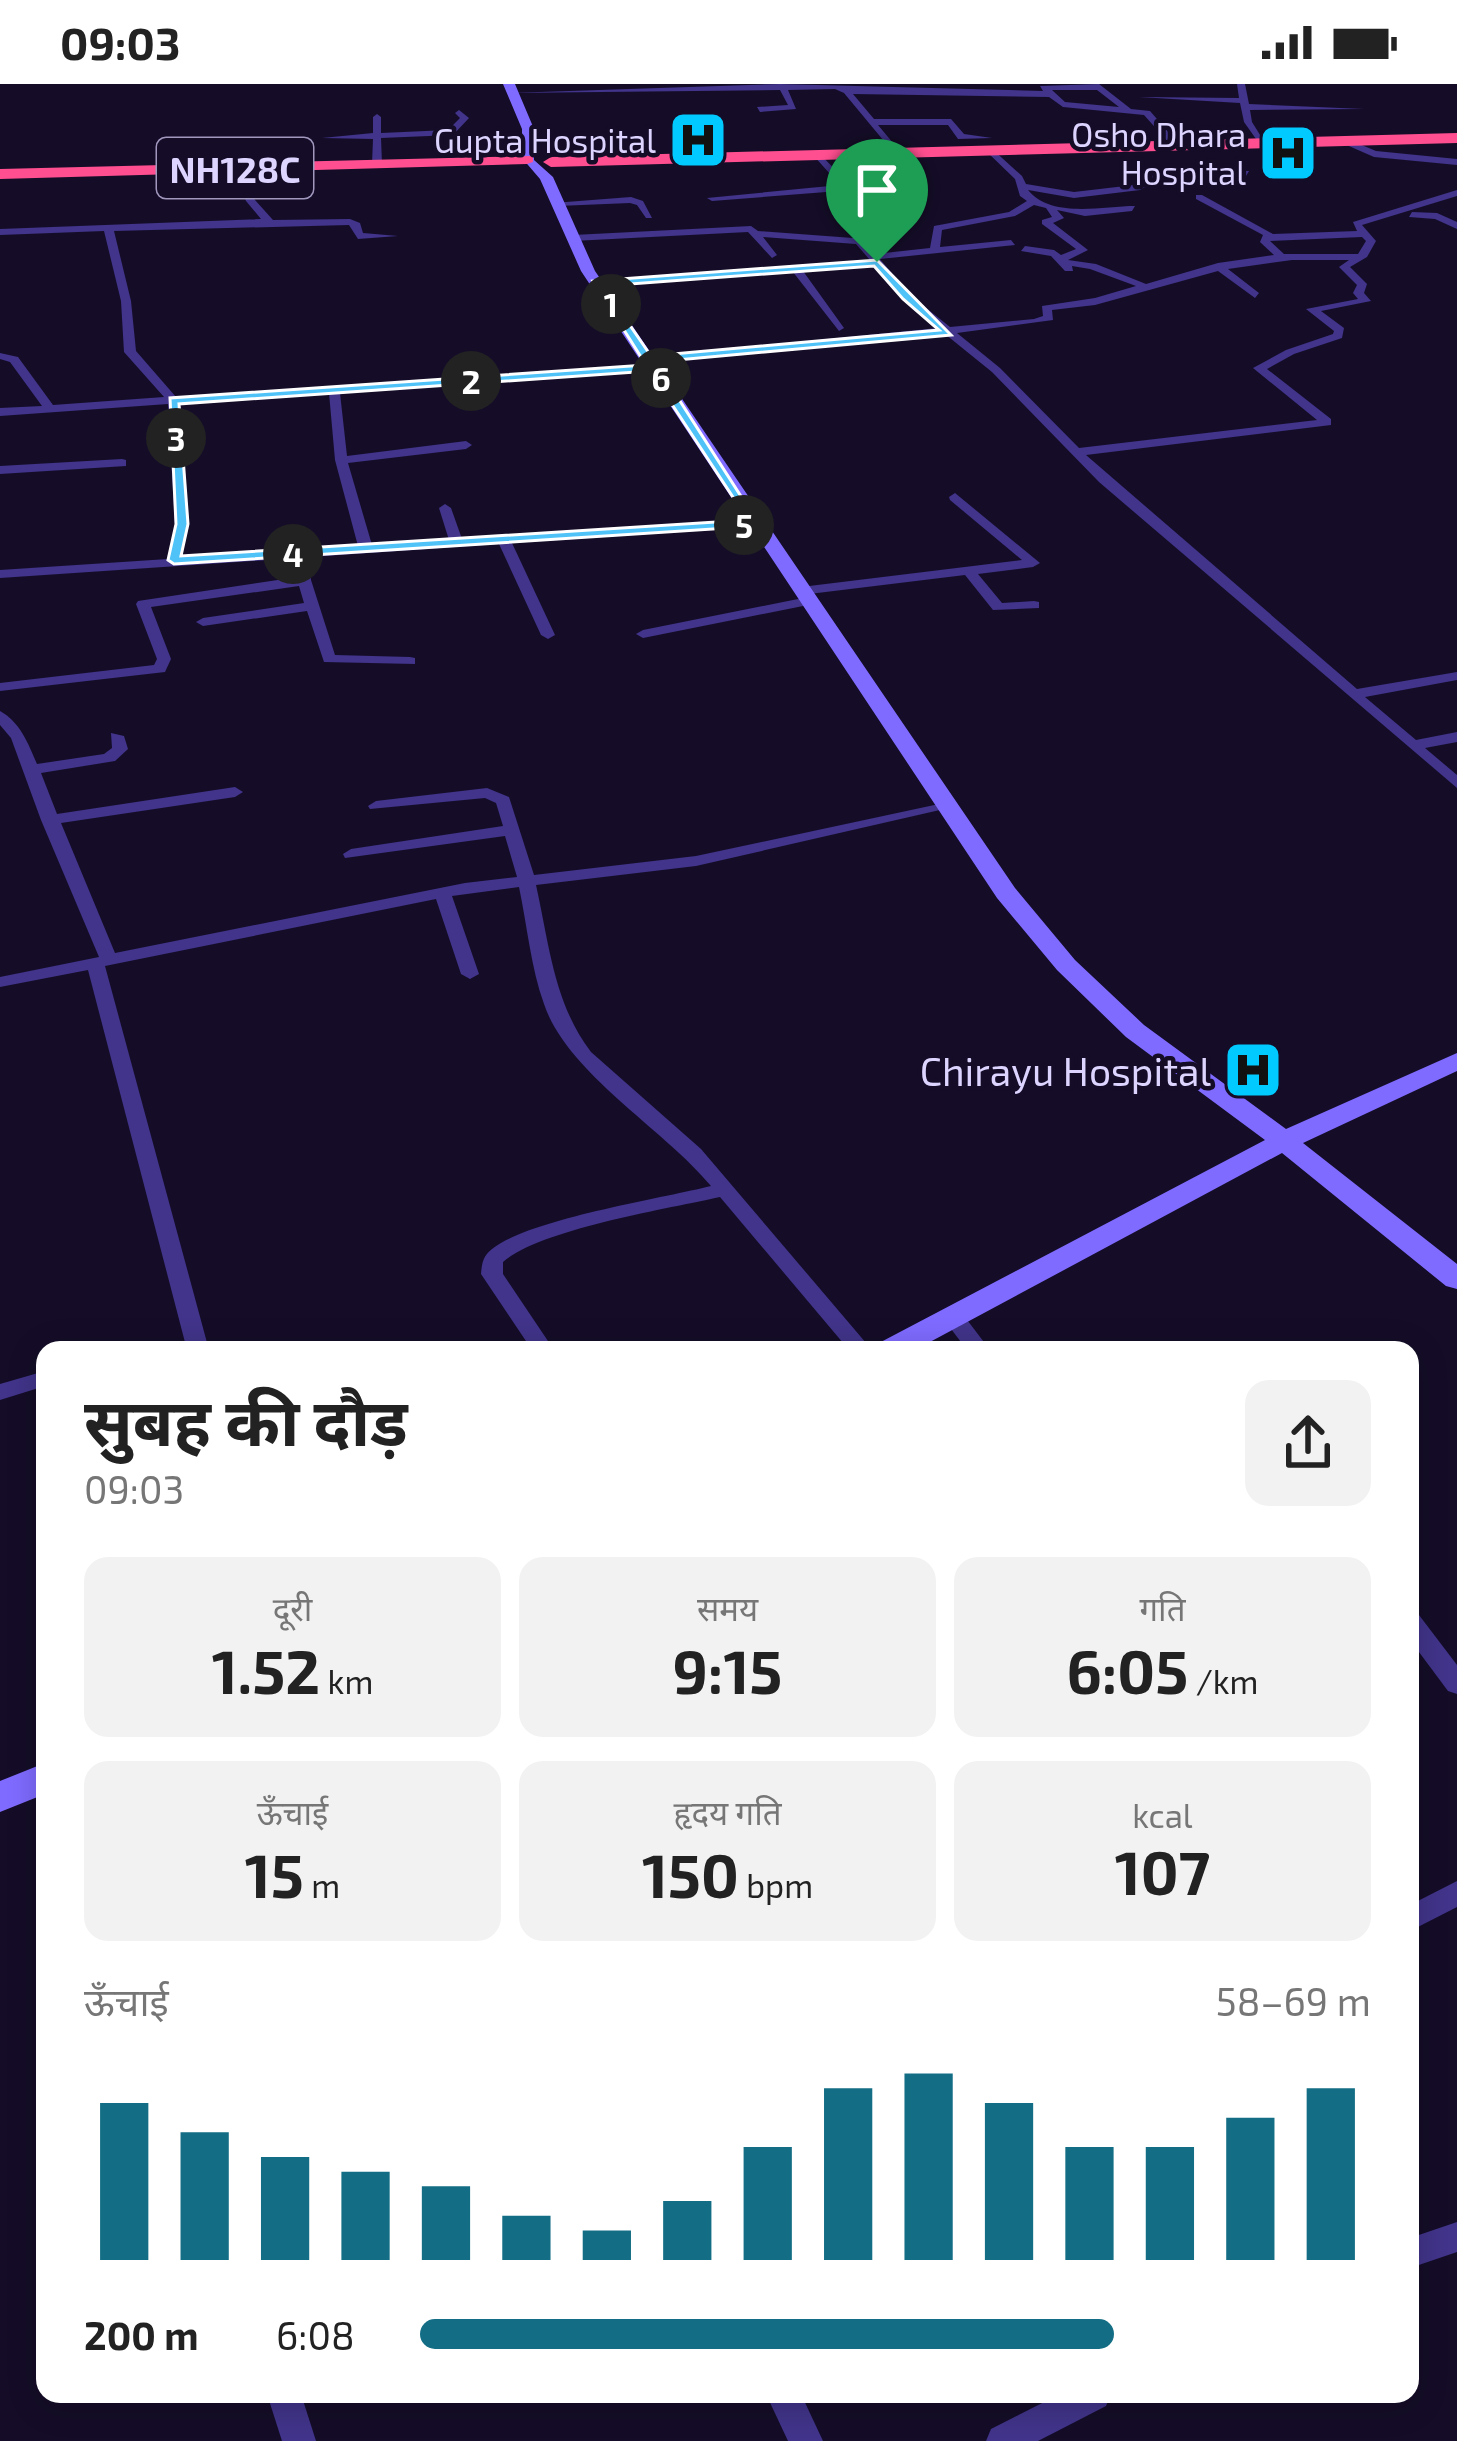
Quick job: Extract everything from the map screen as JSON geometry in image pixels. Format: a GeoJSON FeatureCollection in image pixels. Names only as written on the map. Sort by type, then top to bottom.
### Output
{"type":"FeatureCollection","features":[{"type":"Feature","properties":{"kind":"highway","name":"NH128C"},"geometry":{"type":"LineString","coordinates":[[540,161],[1457,136]]}},
{"type":"Feature","properties":{"kind":"highway","name":"NH128C"},"geometry":{"type":"LineString","coordinates":[[0,174],[853,154],[989,144],[1457,136]]}},
{"type":"Feature","properties":{"kind":"street"},"geometry":{"type":"LineString","coordinates":[[1241,84],[1248,122],[1259,141]]}},
{"type":"Feature","properties":{"kind":"street"},"geometry":{"type":"LineString","coordinates":[[760,109],[793,107],[782,86]]}},
{"type":"Feature","properties":{"kind":"street"},"geometry":{"type":"LineString","coordinates":[[1128,110],[1103,88],[1068,86],[511,88],[596,283],[1006,893],[1066,965],[1135,1031],[1457,1279]]}},
{"type":"Feature","properties":{"kind":"street"},"geometry":{"type":"LineString","coordinates":[[843,87],[893,149]]}},
{"type":"Feature","properties":{"kind":"street"},"geometry":{"type":"LineString","coordinates":[[1044,88],[1063,104],[1151,115],[1173,142]]}},
{"type":"Feature","properties":{"kind":"street"},"geometry":{"type":"LineString","coordinates":[[1143,97],[1360,109]]}},
{"type":"Feature","properties":{"kind":"street"},"geometry":{"type":"LineString","coordinates":[[925,104],[932,121]]}},
{"type":"Feature","properties":{"kind":"street"},"geometry":{"type":"LineString","coordinates":[[326,138],[450,133],[464,118],[459,113]]}},
{"type":"Feature","properties":{"kind":"street"},"geometry":{"type":"LineString","coordinates":[[377,117],[377,164]]}},
{"type":"Feature","properties":{"kind":"street"},"geometry":{"type":"LineString","coordinates":[[871,122],[952,122],[964,138],[989,144],[1033,202],[1085,213],[1132,208]]}},
{"type":"Feature","properties":{"kind":"street"},"geometry":{"type":"LineString","coordinates":[[1345,141],[1369,153],[1457,162]]}},
{"type":"Feature","properties":{"kind":"street"},"geometry":{"type":"LineString","coordinates":[[712,198],[864,187],[871,181],[865,171],[870,167],[853,154]]}},
{"type":"Feature","properties":{"kind":"street"},"geometry":{"type":"LineString","coordinates":[[818,155],[846,187]]}},
{"type":"Feature","properties":{"kind":"street"},"geometry":{"type":"LineString","coordinates":[[1417,160],[1444,175]]}},
{"type":"Feature","properties":{"kind":"street"},"geometry":{"type":"LineString","coordinates":[[237,168],[251,201],[270,220],[267,223]]}},
{"type":"Feature","properties":{"kind":"street"},"geometry":{"type":"LineString","coordinates":[[1025,187],[1083,195],[1140,187],[1136,182],[1167,175],[1246,173]]}},
{"type":"Feature","properties":{"kind":"street"},"geometry":{"type":"LineString","coordinates":[[1076,452],[1327,422],[1259,368],[1338,336],[1340,330],[1310,311],[1366,302],[1358,293],[1362,284],[1344,267],[1361,256],[1371,241],[1356,224],[1456,186]]}},
{"type":"Feature","properties":{"kind":"street"},"geometry":{"type":"LineString","coordinates":[[573,238],[742,229],[856,240],[867,233],[853,202],[842,195],[846,187]]}},
{"type":"Feature","properties":{"kind":"street"},"geometry":{"type":"LineString","coordinates":[[1199,197],[1271,237],[1365,234]]}},
{"type":"Feature","properties":{"kind":"street"},"geometry":{"type":"LineString","coordinates":[[558,203],[635,201],[649,216]]}},
{"type":"Feature","properties":{"kind":"street"},"geometry":{"type":"LineString","coordinates":[[935,250],[934,233],[940,226],[1012,214],[1033,202]]}},
{"type":"Feature","properties":{"kind":"street"},"geometry":{"type":"LineString","coordinates":[[1048,207],[1059,218],[1046,222],[1064,231],[1083,250],[1062,261]]}},
{"type":"Feature","properties":{"kind":"street"},"geometry":{"type":"LineString","coordinates":[[125,229],[126,209]]}},
{"type":"Feature","properties":{"kind":"street"},"geometry":{"type":"LineString","coordinates":[[1389,214],[1435,216],[1457,226]]}},
{"type":"Feature","properties":{"kind":"street"},"geometry":{"type":"LineString","coordinates":[[0,232],[350,222],[356,225],[358,236],[393,236]]}},
{"type":"Feature","properties":{"kind":"street"},"geometry":{"type":"LineString","coordinates":[[109,230],[126,301],[130,352],[174,401],[182,524],[174,560]]}},
{"type":"Feature","properties":{"kind":"street"},"geometry":{"type":"LineString","coordinates":[[1064,231],[1081,230]]}},
{"type":"Feature","properties":{"kind":"street"},"geometry":{"type":"LineString","coordinates":[[758,234],[772,255]]}},
{"type":"Feature","properties":{"kind":"street"},"geometry":{"type":"LineString","coordinates":[[1271,237],[1265,242],[1280,255]]}},
{"type":"Feature","properties":{"kind":"street"},"geometry":{"type":"LineString","coordinates":[[856,240],[906,297],[996,370],[1154,525],[1457,783]]}},
{"type":"Feature","properties":{"kind":"street"},"geometry":{"type":"LineString","coordinates":[[596,283],[874,260],[1011,243]]}},
{"type":"Feature","properties":{"kind":"street"},"geometry":{"type":"LineString","coordinates":[[1025,249],[1049,251],[1073,274]]}},
{"type":"Feature","properties":{"kind":"street"},"geometry":{"type":"LineString","coordinates":[[0,412],[651,364],[948,333],[1042,320],[1049,318],[1045,309],[1049,307],[1097,301],[1218,266],[1280,255],[1361,256]]}},
{"type":"Feature","properties":{"kind":"street"},"geometry":{"type":"LineString","coordinates":[[1062,261],[1092,266],[1142,285]]}},
{"type":"Feature","properties":{"kind":"street"},"geometry":{"type":"LineString","coordinates":[[1218,266],[1255,295]]}},
{"type":"Feature","properties":{"kind":"street"},"geometry":{"type":"LineString","coordinates":[[794,267],[839,328]]}},
{"type":"Feature","properties":{"kind":"street"},"geometry":{"type":"LineString","coordinates":[[0,356],[14,359],[51,410]]}},
{"type":"Feature","properties":{"kind":"street"},"geometry":{"type":"LineString","coordinates":[[334,389],[341,460],[366,549]]}},
{"type":"Feature","properties":{"kind":"street"},"geometry":{"type":"LineString","coordinates":[[341,460],[466,445]]}},
{"type":"Feature","properties":{"kind":"street"},"geometry":{"type":"LineString","coordinates":[[0,470],[122,464]]}},
{"type":"Feature","properties":{"kind":"street"},"geometry":{"type":"LineString","coordinates":[[644,634],[805,596],[1034,562],[956,497]]}},
{"type":"Feature","properties":{"kind":"street"},"geometry":{"type":"LineString","coordinates":[[445,508],[457,544]]}},
{"type":"Feature","properties":{"kind":"street"},"geometry":{"type":"LineString","coordinates":[[0,574],[756,523]]}},
{"type":"Feature","properties":{"kind":"street"},"geometry":{"type":"LineString","coordinates":[[504,541],[548,635]]}},
{"type":"Feature","properties":{"kind":"street"},"geometry":{"type":"LineString","coordinates":[[304,553],[304,580],[329,659],[410,661]]}},
{"type":"Feature","properties":{"kind":"street"},"geometry":{"type":"LineString","coordinates":[[970,572],[998,607],[1034,605]]}},
{"type":"Feature","properties":{"kind":"street"},"geometry":{"type":"LineString","coordinates":[[0,687],[160,669],[164,659],[143,604],[304,580]]}},
{"type":"Feature","properties":{"kind":"street"},"geometry":{"type":"LineString","coordinates":[[233,591],[239,617]]}},
{"type":"Feature","properties":{"kind":"street"},"geometry":{"type":"LineString","coordinates":[[202,622],[312,606]]}},
{"type":"Feature","properties":{"kind":"street"},"geometry":{"type":"LineString","coordinates":[[1355,694],[1457,676]]}},
{"type":"Feature","properties":{"kind":"street"},"geometry":{"type":"LineString","coordinates":[[0,716],[18,737],[102,962],[196,1341]]}},
{"type":"Feature","properties":{"kind":"street"},"geometry":{"type":"LineString","coordinates":[[29,770],[110,758],[120,749],[116,736]]}},
{"type":"Feature","properties":{"kind":"street"},"geometry":{"type":"LineString","coordinates":[[1415,745],[1457,737]]}},
{"type":"Feature","properties":{"kind":"street"},"geometry":{"type":"LineString","coordinates":[[49,820],[236,792]]}},
{"type":"Feature","properties":{"kind":"street"},"geometry":{"type":"LineString","coordinates":[[376,806],[494,794],[503,800],[526,878],[553,1005],[569,1036],[584,1056],[674,1132],[853,1341]]}},
{"type":"Feature","properties":{"kind":"street"},"geometry":{"type":"LineString","coordinates":[[0,982],[526,878],[696,861],[947,805]]}},
{"type":"Feature","properties":{"kind":"street"},"geometry":{"type":"LineString","coordinates":[[350,854],[510,830]]}},
{"type":"Feature","properties":{"kind":"street"},"geometry":{"type":"LineString","coordinates":[[442,893],[470,974]]}},
{"type":"Feature","properties":{"kind":"street"},"geometry":{"type":"LineString","coordinates":[[907,1341],[1284,1142],[1457,1061]]}},
{"type":"Feature","properties":{"kind":"street"},"geometry":{"type":"LineString","coordinates":[[537,1341],[492,1274],[501,1252],[533,1234],[722,1190]]}},
{"type":"Feature","properties":{"kind":"street"},"geometry":{"type":"LineString","coordinates":[[953,1317],[973,1341]]}},
{"type":"Feature","properties":{"kind":"street"},"geometry":{"type":"LineString","coordinates":[[0,1392],[36,1381]]}},
{"type":"Feature","properties":{"kind":"street"},"geometry":{"type":"LineString","coordinates":[[1419,1634],[1457,1684]]}},
{"type":"Feature","properties":{"kind":"street"},"geometry":{"type":"LineString","coordinates":[[0,1797],[36,1782]]}},
{"type":"Feature","properties":{"kind":"street"},"geometry":{"type":"LineString","coordinates":[[1419,1914],[1457,1893]]}},
{"type":"Feature","properties":{"kind":"street"},"geometry":{"type":"LineString","coordinates":[[1419,2250],[1457,2236]]}},
{"type":"Feature","properties":{"kind":"street"},"geometry":{"type":"LineString","coordinates":[[287,2403],[299,2441]]}},
{"type":"Feature","properties":{"kind":"street"},"geometry":{"type":"LineString","coordinates":[[787,2403],[806,2441]]}},
{"type":"Feature","properties":{"kind":"street"},"geometry":{"type":"LineString","coordinates":[[1004,2441],[1071,2403]]}},
{"type":"Feature","properties":{"kind":"place","name":"Gupta Hospital"},"geometry":{"type":"Point","coordinates":[698,140]}},
{"type":"Feature","properties":{"kind":"place","name":"Osho Dhara Hospital"},"geometry":{"type":"Point","coordinates":[1288,153]}},
{"type":"Feature","properties":{"kind":"place","name":"Chirayu Hospital"},"geometry":{"type":"Point","coordinates":[1253,1070]}},
{"type":"Feature","properties":{"kind":"route"},"geometry":{"type":"LineString","coordinates":[[877,262],[924,315],[948,333],[648,360],[756,523],[707,530],[174,560],[182,524],[174,401],[653,368],[596,283],[877,262]]}}]}
